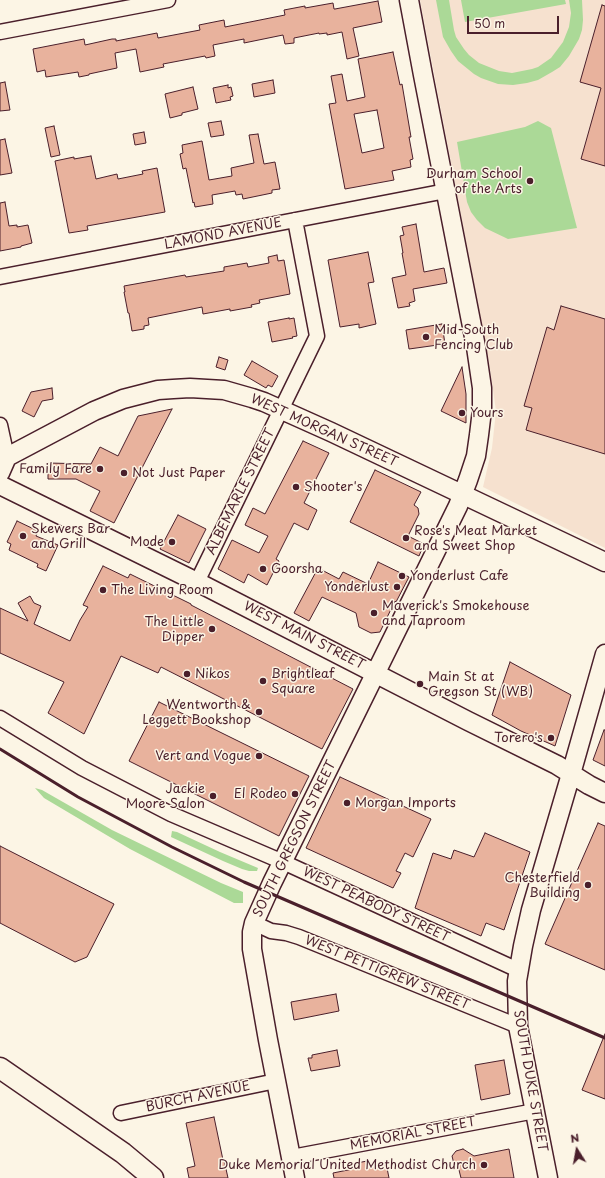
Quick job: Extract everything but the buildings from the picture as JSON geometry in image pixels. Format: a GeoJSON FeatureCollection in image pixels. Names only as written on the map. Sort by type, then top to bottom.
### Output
{"type":"FeatureCollection","features":[{"type":"Feature","properties":{"kind":"highway"},"geometry":{"type":"LineString","coordinates":[[0,1068],[124,1152],[153,1178]]}},
{"type":"Feature","properties":{"kind":"main road","name":"SOUTH GREGSON STREET"},"geometry":{"type":"LineString","coordinates":[[296,1178],[276,1081],[252,949],[252,932],[254,923],[272,883],[376,674],[463,494],[476,456],[482,410],[482,388],[476,347],[409,0]]}},
{"type":"Feature","properties":{"kind":"main road","name":"WEST MORGAN STREET"},"geometry":{"type":"LineString","coordinates":[[3,465],[100,408],[123,398],[158,390],[190,388],[224,390],[252,398],[331,432],[605,562]]}},
{"type":"Feature","properties":{"kind":"main road","name":"WEST MAIN STREET"},"geometry":{"type":"LineString","coordinates":[[0,485],[197,582],[557,765],[605,793]]}},
{"type":"Feature","properties":{"kind":"main road","name":"SOUTH DUKE STREET"},"geometry":{"type":"LineString","coordinates":[[548,1178],[518,1026],[516,999],[518,970],[531,910],[605,654]]}},
{"type":"Feature","properties":{"kind":"street"},"geometry":{"type":"LineString","coordinates":[[0,32],[168,0]]}},
{"type":"Feature","properties":{"kind":"street","name":"LAMOND AVENUE"},"geometry":{"type":"LineString","coordinates":[[0,278],[446,191]]}},
{"type":"Feature","properties":{"kind":"street","name":"ALBEMARLE STREET"},"geometry":{"type":"LineString","coordinates":[[197,582],[318,336],[295,220]]}},
{"type":"Feature","properties":{"kind":"street"},"geometry":{"type":"LineString","coordinates":[[0,425],[3,465]]}},
{"type":"Feature","properties":{"kind":"street","name":"WEST PEABODY STREET"},"geometry":{"type":"LineString","coordinates":[[0,718],[97,777],[171,814],[283,862],[518,970]]}},
{"type":"Feature","properties":{"kind":"street","name":"WEST PETTIGREW STREET"},"geometry":{"type":"LineString","coordinates":[[254,923],[271,931],[299,937],[518,1026]]}},
{"type":"Feature","properties":{"kind":"street","name":"BURCH AVENUE"},"geometry":{"type":"LineString","coordinates":[[121,1113],[276,1081]]}},
{"type":"Feature","properties":{"kind":"street","name":"MEMORIAL STREET"},"geometry":{"type":"LineString","coordinates":[[292,1157],[535,1111]]}},
{"type":"Feature","properties":{"kind":"shaded area","name":"Durham School of the Arts"},"geometry":{"type":"Polygon","coordinates":[[[420,0],[605,0],[605,548],[483,487],[492,448],[496,411],[489,362],[420,0]]]}},
{"type":"Feature","properties":{"kind":"green space"},"geometry":{"type":"Polygon","coordinates":[[[436,0],[449,0],[456,37],[469,55],[479,63],[499,71],[512,73],[532,69],[538,67],[551,58],[563,42],[569,27],[571,13],[569,0],[582,0],[582,30],[579,39],[569,56],[560,67],[538,80],[513,85],[498,84],[474,74],[458,61],[443,37],[436,0]]]}},
{"type":"Feature","properties":{"kind":"green space"},"geometry":{"type":"Polygon","coordinates":[[[461,0],[565,0],[566,4],[465,22],[461,0]]]}},
{"type":"Feature","properties":{"kind":"green space"},"geometry":{"type":"Polygon","coordinates":[[[538,121],[551,128],[577,228],[508,239],[485,228],[471,212],[467,202],[457,142],[525,127],[538,121]]]}},
{"type":"Feature","properties":{"kind":"green space"},"geometry":{"type":"Polygon","coordinates":[[[35,788],[42,790],[112,830],[221,883],[243,892],[243,903],[234,903],[130,849],[44,798],[35,788]]]}},
{"type":"Feature","properties":{"kind":"green space"},"geometry":{"type":"Polygon","coordinates":[[[172,831],[258,868],[257,871],[242,869],[171,837],[172,831]]]}},
{"type":"Feature","properties":{"kind":"railway"},"geometry":{"type":"LineString","coordinates":[[0,749],[78,797],[172,847],[244,882],[605,1038]]}},
{"type":"Feature","properties":{"kind":"place","name":"Durham School of the Arts"},"geometry":{"type":"Point","coordinates":[530,181]}},
{"type":"Feature","properties":{"kind":"place","name":"Mid-South Fencing Club"},"geometry":{"type":"Point","coordinates":[426,337]}},
{"type":"Feature","properties":{"kind":"place","name":"Yours"},"geometry":{"type":"Point","coordinates":[462,413]}},
{"type":"Feature","properties":{"kind":"place","name":"Family Fare"},"geometry":{"type":"Point","coordinates":[100,469]}},
{"type":"Feature","properties":{"kind":"place","name":"Not Just Paper"},"geometry":{"type":"Point","coordinates":[124,473]}},
{"type":"Feature","properties":{"kind":"place","name":"Shooter's"},"geometry":{"type":"Point","coordinates":[296,487]}},
{"type":"Feature","properties":{"kind":"place","name":"Skewers Bar and Grill"},"geometry":{"type":"Point","coordinates":[23,536]}},
{"type":"Feature","properties":{"kind":"place","name":"Rose's Meat Market and Sweet Shop"},"geometry":{"type":"Point","coordinates":[406,538]}},
{"type":"Feature","properties":{"kind":"place","name":"Mode"},"geometry":{"type":"Point","coordinates":[172,542]}},
{"type":"Feature","properties":{"kind":"place","name":"Goorsha"},"geometry":{"type":"Point","coordinates":[263,569]}},
{"type":"Feature","properties":{"kind":"place","name":"Yonderlust Cafe"},"geometry":{"type":"Point","coordinates":[402,576]}},
{"type":"Feature","properties":{"kind":"place","name":"Yonderlust"},"geometry":{"type":"Point","coordinates":[397,587]}},
{"type":"Feature","properties":{"kind":"place","name":"The Living Room"},"geometry":{"type":"Point","coordinates":[103,590]}},
{"type":"Feature","properties":{"kind":"place","name":"Maverick's Smokehouse and Taproom"},"geometry":{"type":"Point","coordinates":[374,613]}},
{"type":"Feature","properties":{"kind":"place","name":"The Little Dipper"},"geometry":{"type":"Point","coordinates":[212,629]}},
{"type":"Feature","properties":{"kind":"place","name":"Nikos"},"geometry":{"type":"Point","coordinates":[187,674]}},
{"type":"Feature","properties":{"kind":"place","name":"Brightleaf Square"},"geometry":{"type":"Point","coordinates":[263,681]}},
{"type":"Feature","properties":{"kind":"place","name":"Main St at Gregson St (WB)"},"geometry":{"type":"Point","coordinates":[420,684]}},
{"type":"Feature","properties":{"kind":"place","name":"Wentworth & Leggett Bookshop"},"geometry":{"type":"Point","coordinates":[259,712]}},
{"type":"Feature","properties":{"kind":"place","name":"Torero's"},"geometry":{"type":"Point","coordinates":[551,738]}},
{"type":"Feature","properties":{"kind":"place","name":"Vert and Vogue"},"geometry":{"type":"Point","coordinates":[259,756]}},
{"type":"Feature","properties":{"kind":"place","name":"El Rodeo"},"geometry":{"type":"Point","coordinates":[295,794]}},
{"type":"Feature","properties":{"kind":"place","name":"Jackie Moore Salon"},"geometry":{"type":"Point","coordinates":[213,796]}},
{"type":"Feature","properties":{"kind":"place","name":"Morgan Imports"},"geometry":{"type":"Point","coordinates":[347,803]}},
{"type":"Feature","properties":{"kind":"place","name":"Chesterfield Building"},"geometry":{"type":"Point","coordinates":[588,885]}},
{"type":"Feature","properties":{"kind":"place","name":"Duke Memorial United Methodist Church"},"geometry":{"type":"Point","coordinates":[484,1165]}}]}
